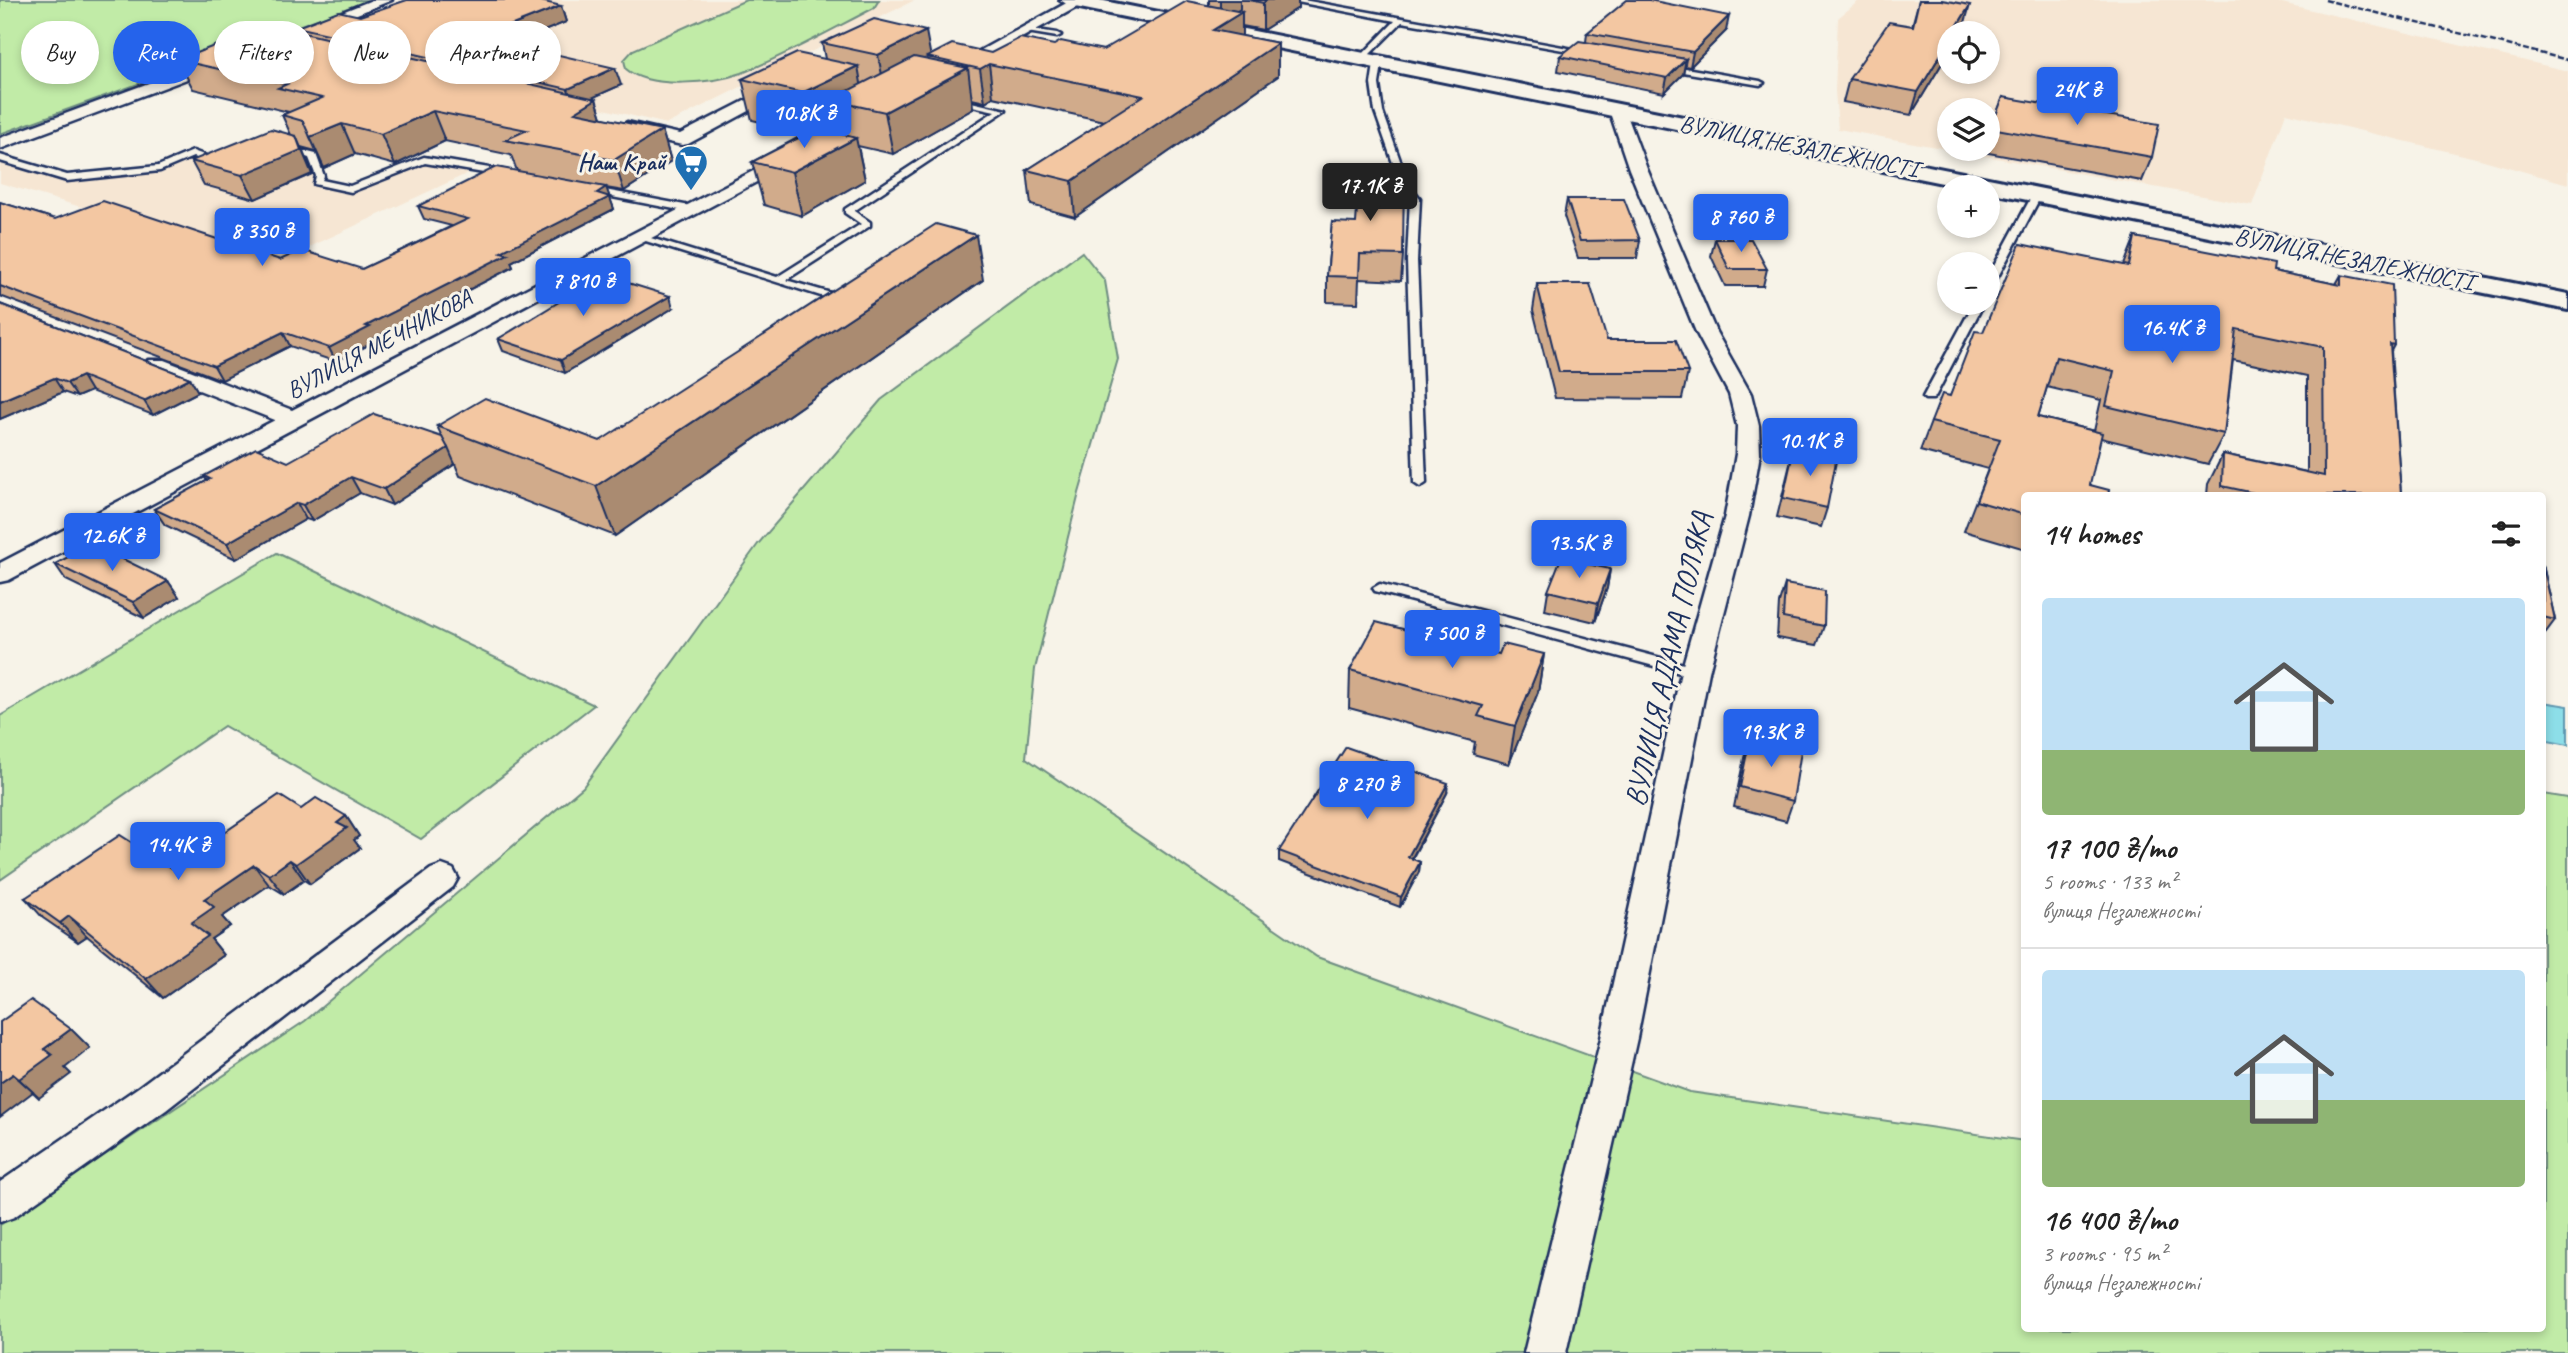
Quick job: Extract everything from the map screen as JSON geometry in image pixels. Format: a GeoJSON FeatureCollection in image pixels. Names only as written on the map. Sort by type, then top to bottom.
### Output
{"type":"FeatureCollection","features":[{"type":"Feature","properties":{"kind":"main road","name":"ВУЛИЦЯ НЕЗАЛЕЖНОСТІ"},"geometry":{"type":"LineString","coordinates":[[1075,1],[2568,302]]}},
{"type":"Feature","properties":{"kind":"street"},"geometry":{"type":"LineString","coordinates":[[314,26],[385,0]]}},
{"type":"Feature","properties":{"kind":"street"},"geometry":{"type":"LineString","coordinates":[[939,87],[1075,1]]}},
{"type":"Feature","properties":{"kind":"street"},"geometry":{"type":"LineString","coordinates":[[1217,31],[1238,18]]}},
{"type":"Feature","properties":{"kind":"street"},"geometry":{"type":"LineString","coordinates":[[0,144],[214,64]]}},
{"type":"Feature","properties":{"kind":"street"},"geometry":{"type":"LineString","coordinates":[[615,124],[682,140],[791,82],[804,85]]}},
{"type":"Feature","properties":{"kind":"street","name":"ВУЛИЦЯ АДАМА ПОЛЯКА"},"geometry":{"type":"LineString","coordinates":[[1545,1353],[1619,1038],[1695,672],[1737,516],[1748,454],[1748,426],[1740,394],[1706,332],[1637,169],[1617,110]]}},
{"type":"Feature","properties":{"kind":"street","name":"ВУЛИЦЯ МЕЧНИКОВА"},"geometry":{"type":"LineString","coordinates":[[0,574],[808,147]]}},
{"type":"Feature","properties":{"kind":"street"},"geometry":{"type":"LineString","coordinates":[[140,359],[294,419]]}},
{"type":"Feature","properties":{"kind":"street"},"geometry":{"type":"LineString","coordinates":[[0,1203],[153,1098],[442,878]]}},
{"type":"Feature","properties":{"kind":"lane"},"geometry":{"type":"LineString","coordinates":[[1291,0],[1600,55]]}},
{"type":"Feature","properties":{"kind":"lane"},"geometry":{"type":"LineString","coordinates":[[1399,20],[1370,62],[1380,112],[1394,159],[1404,183],[1415,198],[1412,261],[1420,483]]}},
{"type":"Feature","properties":{"kind":"lane"},"geometry":{"type":"LineString","coordinates":[[1027,30],[1056,35]]}},
{"type":"Feature","properties":{"kind":"lane"},"geometry":{"type":"LineString","coordinates":[[1653,64],[1760,83]]}},
{"type":"Feature","properties":{"kind":"lane"},"geometry":{"type":"LineString","coordinates":[[778,281],[867,224],[848,211],[1002,110],[939,87]]}},
{"type":"Feature","properties":{"kind":"lane"},"geometry":{"type":"LineString","coordinates":[[270,152],[282,147],[313,156],[320,176],[317,182],[351,189],[424,160],[517,176]]}},
{"type":"Feature","properties":{"kind":"lane"},"geometry":{"type":"LineString","coordinates":[[0,158],[68,178],[160,168],[193,154],[234,166]]}},
{"type":"Feature","properties":{"kind":"lane"},"geometry":{"type":"LineString","coordinates":[[584,189],[690,209]]}},
{"type":"Feature","properties":{"kind":"lane"},"geometry":{"type":"LineString","coordinates":[[2000,263],[2037,194]]}},
{"type":"Feature","properties":{"kind":"lane"},"geometry":{"type":"LineString","coordinates":[[638,237],[859,305]]}},
{"type":"Feature","properties":{"kind":"lane"},"geometry":{"type":"LineString","coordinates":[[1929,397],[1973,315]]}},
{"type":"Feature","properties":{"kind":"lane"},"geometry":{"type":"LineString","coordinates":[[1380,588],[1695,672]]}},
{"type":"Feature","properties":{"kind":"shaded area"},"geometry":{"type":"Polygon","coordinates":[[[401,0],[746,0],[633,50],[637,76],[677,82],[741,73],[874,8],[879,0],[915,0],[667,124],[499,84],[561,84],[561,21],[459,21],[388,5],[401,0]]]}},
{"type":"Feature","properties":{"kind":"shaded area"},"geometry":{"type":"Polygon","coordinates":[[[1860,0],[2270,0],[2568,71],[2568,184],[2480,159],[2286,113],[2252,205],[2000,159],[2000,98],[1937,98],[1937,147],[1838,129],[1835,91],[1838,18],[1860,0]]]}},
{"type":"Feature","properties":{"kind":"shaded area"},"geometry":{"type":"Polygon","coordinates":[[[282,147],[313,156],[317,181],[351,189],[424,160],[477,169],[273,264],[0,183],[0,161],[82,181],[146,174],[193,154],[234,166],[282,147]]]}},
{"type":"Feature","properties":{"kind":"green space"},"geometry":{"type":"Polygon","coordinates":[[[0,0],[370,0],[312,21],[214,21],[214,56],[200,62],[200,21],[113,21],[113,84],[138,84],[0,134],[0,0]]]}},
{"type":"Feature","properties":{"kind":"green space"},"geometry":{"type":"Polygon","coordinates":[[[746,0],[879,0],[874,8],[809,42],[730,77],[699,82],[666,82],[637,76],[626,69],[624,60],[633,50],[746,0]]]}},
{"type":"Feature","properties":{"kind":"green space"},"geometry":{"type":"Polygon","coordinates":[[[1082,252],[1105,281],[1118,359],[1079,493],[1035,669],[1026,758],[1317,957],[1690,1092],[2021,1140],[2021,1332],[2546,1332],[2546,794],[2568,798],[2568,1353],[0,1353],[0,1225],[305,1021],[583,787],[758,544],[881,400],[1082,252]]]}},
{"type":"Feature","properties":{"kind":"green space"},"geometry":{"type":"Polygon","coordinates":[[[277,553],[594,705],[421,839],[224,726],[0,880],[0,716],[277,553]]]}},
{"type":"Feature","properties":{"kind":"water"},"geometry":{"type":"Polygon","coordinates":[[[2546,702],[2568,706],[2568,745],[2546,741],[2546,702]]]}},
{"type":"Feature","properties":{"kind":"building"},"geometry":{"type":"Polygon","coordinates":[[[407,0],[537,0],[561,6],[523,21],[425,21],[425,56],[411,53],[411,21],[328,21],[328,34],[314,31],[312,21],[338,11],[360,16],[407,0]]]}},
{"type":"Feature","properties":{"kind":"building"},"geometry":{"type":"Polygon","coordinates":[[[1627,0],[1649,0],[1729,16],[1693,52],[1587,33],[1627,0]]]}},
{"type":"Feature","properties":{"kind":"building"},"geometry":{"type":"Polygon","coordinates":[[[1919,0],[1942,0],[1970,5],[1960,21],[1937,21],[1937,61],[1918,92],[1849,79],[1889,22],[1913,26],[1919,0]]]}},
{"type":"Feature","properties":{"kind":"building"},"geometry":{"type":"Polygon","coordinates":[[[1187,1],[1242,12],[1213,30],[1278,43],[1072,181],[1027,170],[1143,96],[989,64],[980,69],[927,57],[952,44],[991,53],[1020,38],[1054,45],[1061,41],[1103,50],[1187,1]]]}},
{"type":"Feature","properties":{"kind":"building"},"geometry":{"type":"Polygon","coordinates":[[[874,19],[926,31],[878,55],[822,43],[874,19]]]}},
{"type":"Feature","properties":{"kind":"building"},"geometry":{"type":"Polygon","coordinates":[[[314,35],[328,39],[328,84],[411,84],[411,57],[425,60],[425,84],[530,84],[596,99],[575,112],[662,130],[614,160],[505,140],[527,130],[433,111],[381,134],[342,124],[310,137],[303,121],[282,115],[322,98],[278,88],[287,84],[314,84],[314,35]]]}},
{"type":"Feature","properties":{"kind":"building"},"geometry":{"type":"Polygon","coordinates":[[[1579,41],[1686,59],[1667,78],[1560,56],[1579,41]]]}},
{"type":"Feature","properties":{"kind":"building"},"geometry":{"type":"Polygon","coordinates":[[[214,46],[214,68],[200,65],[200,51],[214,46]]]}},
{"type":"Feature","properties":{"kind":"building"},"geometry":{"type":"Polygon","coordinates":[[[797,53],[858,66],[802,93],[742,79],[797,53]]]}},
{"type":"Feature","properties":{"kind":"building"},"geometry":{"type":"Polygon","coordinates":[[[561,55],[615,68],[568,89],[546,84],[561,84],[561,55]]]}},
{"type":"Feature","properties":{"kind":"building"},"geometry":{"type":"Polygon","coordinates":[[[914,57],[968,68],[885,112],[830,100],[914,57]]]}},
{"type":"Feature","properties":{"kind":"building"},"geometry":{"type":"Polygon","coordinates":[[[2003,97],[2159,124],[2152,157],[2000,130],[2000,105],[2003,97]]]}},
{"type":"Feature","properties":{"kind":"building"},"geometry":{"type":"Polygon","coordinates":[[[818,128],[856,138],[792,172],[752,162],[818,128]]]}},
{"type":"Feature","properties":{"kind":"building"},"geometry":{"type":"Polygon","coordinates":[[[271,129],[296,136],[301,150],[242,175],[191,161],[271,129]]]}},
{"type":"Feature","properties":{"kind":"building"},"geometry":{"type":"Polygon","coordinates":[[[496,167],[606,187],[597,193],[610,197],[501,252],[508,254],[366,326],[370,327],[329,348],[283,332],[214,366],[0,286],[0,202],[55,219],[103,201],[280,260],[302,250],[362,269],[468,219],[418,206],[496,167]]]}},
{"type":"Feature","properties":{"kind":"building"},"geometry":{"type":"Polygon","coordinates":[[[1360,169],[1404,170],[1403,255],[1360,254],[1359,277],[1327,276],[1332,222],[1356,223],[1360,169]]]}},
{"type":"Feature","properties":{"kind":"building"},"geometry":{"type":"Polygon","coordinates":[[[1567,199],[1624,199],[1640,240],[1580,241],[1567,199]]]}},
{"type":"Feature","properties":{"kind":"building"},"geometry":{"type":"Polygon","coordinates":[[[936,224],[976,235],[596,486],[437,426],[485,398],[600,441],[936,224]]]}},
{"type":"Feature","properties":{"kind":"building"},"geometry":{"type":"Polygon","coordinates":[[[2135,237],[2274,264],[2273,271],[2341,285],[2341,275],[2392,285],[2394,345],[2390,344],[2401,492],[2249,492],[2222,486],[2223,454],[2324,476],[2323,347],[2236,329],[2224,434],[2106,406],[2114,371],[2056,357],[2038,417],[2102,433],[2090,485],[2109,492],[2021,492],[2021,514],[1976,501],[2000,439],[1931,422],[1942,394],[1950,396],[1975,331],[1983,332],[1990,315],[2000,315],[2000,292],[2020,244],[2129,266],[2135,237]]]}},
{"type":"Feature","properties":{"kind":"building"},"geometry":{"type":"Polygon","coordinates":[[[1715,239],[1751,239],[1767,269],[1729,269],[1715,239]]]}},
{"type":"Feature","properties":{"kind":"building"},"geometry":{"type":"Polygon","coordinates":[[[609,277],[670,296],[561,360],[498,339],[567,297],[573,299],[609,277]]]}},
{"type":"Feature","properties":{"kind":"building"},"geometry":{"type":"Polygon","coordinates":[[[1537,284],[1590,284],[1607,340],[1676,340],[1688,372],[1559,372],[1537,284]]]}},
{"type":"Feature","properties":{"kind":"building"},"geometry":{"type":"Polygon","coordinates":[[[0,304],[190,378],[144,401],[82,376],[67,383],[54,378],[0,401],[0,304]]]}},
{"type":"Feature","properties":{"kind":"building"},"geometry":{"type":"Polygon","coordinates":[[[374,414],[442,437],[448,448],[384,489],[351,477],[303,505],[297,503],[227,543],[154,509],[210,479],[204,476],[256,448],[288,462],[374,414]]]}},
{"type":"Feature","properties":{"kind":"building"},"geometry":{"type":"Polygon","coordinates":[[[1794,448],[1837,456],[1827,508],[1783,498],[1794,448]]]}},
{"type":"Feature","properties":{"kind":"building"},"geometry":{"type":"Polygon","coordinates":[[[92,544],[168,581],[133,602],[55,564],[92,544]]]}},
{"type":"Feature","properties":{"kind":"building"},"geometry":{"type":"Polygon","coordinates":[[[1561,558],[1610,569],[1598,603],[1548,591],[1561,558]]]}},
{"type":"Feature","properties":{"kind":"building"},"geometry":{"type":"Polygon","coordinates":[[[2546,579],[2555,620],[2546,618],[2546,579]]]}},
{"type":"Feature","properties":{"kind":"building"},"geometry":{"type":"Polygon","coordinates":[[[1785,584],[1825,591],[1824,626],[1783,618],[1785,584]]]}},
{"type":"Feature","properties":{"kind":"building"},"geometry":{"type":"Polygon","coordinates":[[[1376,622],[1499,654],[1503,644],[1544,654],[1515,726],[1478,716],[1483,706],[1350,670],[1376,622]]]}},
{"type":"Feature","properties":{"kind":"building"},"geometry":{"type":"Polygon","coordinates":[[[1750,738],[1801,751],[1793,801],[1740,787],[1750,738]]]}},
{"type":"Feature","properties":{"kind":"building"},"geometry":{"type":"Polygon","coordinates":[[[1346,747],[1448,783],[1408,857],[1420,862],[1401,897],[1279,851],[1346,747]]]}},
{"type":"Feature","properties":{"kind":"building"},"geometry":{"type":"Polygon","coordinates":[[[279,795],[301,809],[316,798],[346,816],[337,823],[347,828],[296,864],[290,860],[269,875],[254,865],[204,899],[214,907],[191,923],[208,936],[146,979],[69,916],[60,923],[25,898],[120,835],[172,868],[279,795]]]}},
{"type":"Feature","properties":{"kind":"building"},"geometry":{"type":"Polygon","coordinates":[[[31,1000],[71,1029],[44,1049],[52,1055],[19,1079],[13,1074],[0,1083],[0,1022],[31,1000]]]}},
{"type":"Feature","properties":{"kind":"railway"},"geometry":{"type":"LineString","coordinates":[[2325,0],[2568,60]]}},
{"type":"Feature","properties":{"kind":"place","name":"Наш Край"},"geometry":{"type":"Point","coordinates":[691,192]}}]}
